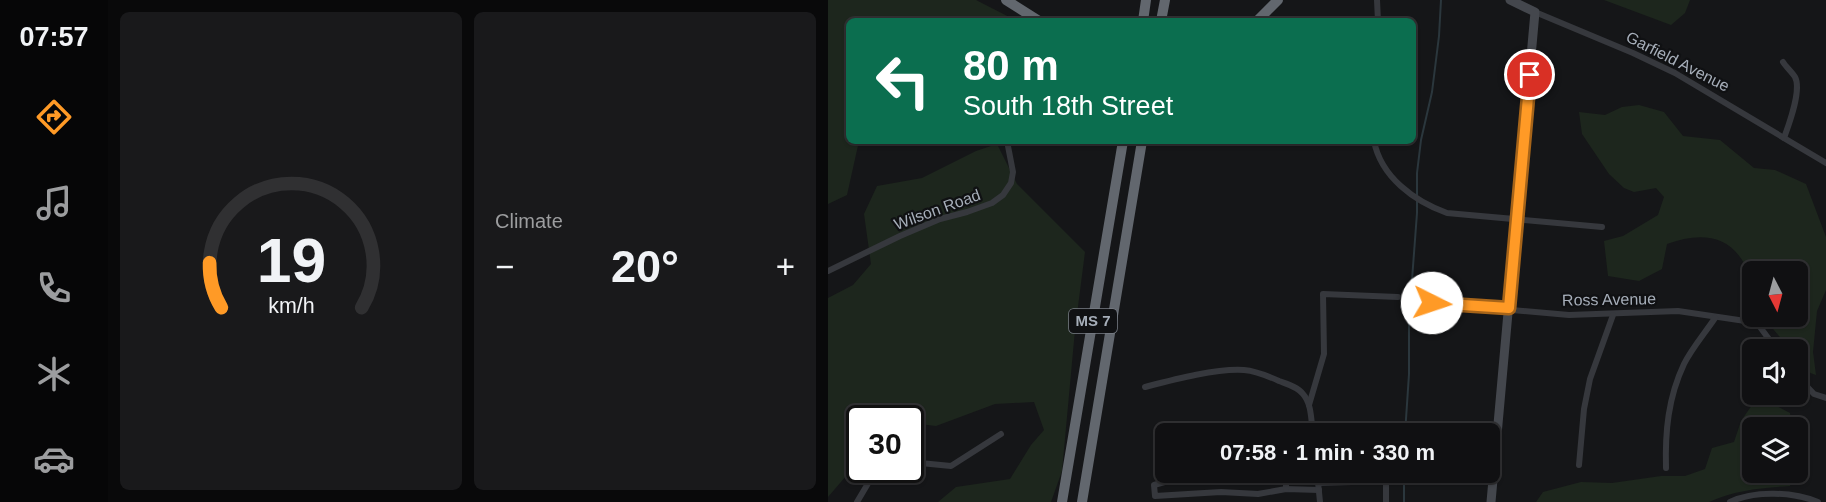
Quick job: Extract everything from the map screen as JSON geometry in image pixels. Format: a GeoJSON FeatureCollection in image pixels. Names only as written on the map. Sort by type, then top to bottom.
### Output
{"type":"FeatureCollection","features":[{"type":"Feature","properties":{"kind":"highway"},"geometry":{"type":"LineString","coordinates":[[1006,0],[1035,18]]}},
{"type":"Feature","properties":{"kind":"highway"},"geometry":{"type":"LineString","coordinates":[[1144,18],[1147,0]]}},
{"type":"Feature","properties":{"kind":"highway"},"geometry":{"type":"LineString","coordinates":[[1147,0],[1149,18]]}},
{"type":"Feature","properties":{"kind":"highway"},"geometry":{"type":"LineString","coordinates":[[1162,18],[1165,0]]}},
{"type":"Feature","properties":{"kind":"highway"},"geometry":{"type":"LineString","coordinates":[[1260,18],[1278,0]]}},
{"type":"Feature","properties":{"kind":"highway","name":"MS 7"},"geometry":{"type":"LineString","coordinates":[[1062,502],[1122,144]]}},
{"type":"Feature","properties":{"kind":"highway","name":"MS 7"},"geometry":{"type":"LineString","coordinates":[[1082,502],[1141,144]]}},
{"type":"Feature","properties":{"kind":"highway"},"geometry":{"type":"LineString","coordinates":[[1134,186],[1147,144]]}},
{"type":"Feature","properties":{"kind":"street"},"geometry":{"type":"LineString","coordinates":[[1377,0],[1378,18]]}},
{"type":"Feature","properties":{"kind":"street","name":"Garfield Avenue"},"geometry":{"type":"LineString","coordinates":[[1510,0],[1675,73],[1826,163]]}},
{"type":"Feature","properties":{"kind":"street"},"geometry":{"type":"LineString","coordinates":[[1491,502],[1535,12]]}},
{"type":"Feature","properties":{"kind":"street"},"geometry":{"type":"LineString","coordinates":[[1783,62],[1795,76],[1796,82],[1794,106],[1784,138]]}},
{"type":"Feature","properties":{"kind":"street","name":"Wilson Road"},"geometry":{"type":"LineString","coordinates":[[828,271],[940,219],[992,203],[1003,195],[1011,183],[1013,172],[1008,144]]}},
{"type":"Feature","properties":{"kind":"street"},"geometry":{"type":"LineString","coordinates":[[1375,144],[1383,166],[1400,186],[1438,210],[1447,213],[1602,228]]}},
{"type":"Feature","properties":{"kind":"street"},"geometry":{"type":"LineString","coordinates":[[1309,405],[1324,354],[1323,294],[1398,297]]}},
{"type":"Feature","properties":{"kind":"street","name":"Ross Avenue"},"geometry":{"type":"LineString","coordinates":[[1432,303],[1569,315],[1678,311],[1752,322],[1760,327],[1769,339]]}},
{"type":"Feature","properties":{"kind":"street"},"geometry":{"type":"LineString","coordinates":[[1579,465],[1584,409],[1590,380],[1613,315]]}},
{"type":"Feature","properties":{"kind":"street"},"geometry":{"type":"LineString","coordinates":[[1666,468],[1668,412],[1676,384],[1685,363],[1714,318]]}},
{"type":"Feature","properties":{"kind":"street"},"geometry":{"type":"LineString","coordinates":[[1145,387],[1176,379],[1245,370],[1299,389],[1309,405],[1312,423]]}},
{"type":"Feature","properties":{"kind":"street"},"geometry":{"type":"LineString","coordinates":[[1808,388],[1814,394],[1826,398]]}},
{"type":"Feature","properties":{"kind":"street"},"geometry":{"type":"LineString","coordinates":[[924,463],[951,466],[1001,434]]}},
{"type":"Feature","properties":{"kind":"street"},"geometry":{"type":"LineString","coordinates":[[1161,483],[1154,485],[1155,496],[1221,492],[1258,494],[1286,489],[1386,481],[1386,502]]}},
{"type":"Feature","properties":{"kind":"street"},"geometry":{"type":"LineString","coordinates":[[857,502],[868,483]]}},
{"type":"Feature","properties":{"kind":"street"},"geometry":{"type":"LineString","coordinates":[[1286,483],[1286,489]]}},
{"type":"Feature","properties":{"kind":"street"},"geometry":{"type":"LineString","coordinates":[[1318,483],[1320,502]]}},
{"type":"Feature","properties":{"kind":"street"},"geometry":{"type":"LineString","coordinates":[[1730,502],[1748,496],[1789,495],[1818,502]]}},
{"type":"Feature","properties":{"kind":"shaded area"},"geometry":{"type":"Polygon","coordinates":[[[828,0],[976,0],[1011,18],[846,18],[846,144],[858,144],[847,195],[828,204],[828,0]]]}},
{"type":"Feature","properties":{"kind":"shaded area"},"geometry":{"type":"Polygon","coordinates":[[[1604,0],[1690,0],[1685,13],[1671,25],[1604,0]]]}},
{"type":"Feature","properties":{"kind":"shaded area"},"geometry":{"type":"Polygon","coordinates":[[[1639,105],[1664,112],[1683,136],[1720,140],[1754,168],[1775,170],[1806,184],[1826,237],[1826,290],[1817,311],[1813,352],[1816,375],[1808,371],[1808,339],[1782,339],[1771,327],[1808,327],[1808,261],[1742,261],[1738,254],[1721,241],[1701,237],[1667,244],[1662,269],[1639,281],[1608,276],[1604,241],[1623,236],[1658,215],[1664,197],[1656,188],[1634,192],[1624,188],[1609,174],[1582,134],[1579,112],[1605,115],[1622,107],[1639,105]]]}},
{"type":"Feature","properties":{"kind":"shaded area"},"geometry":{"type":"Polygon","coordinates":[[[997,144],[1017,184],[1085,252],[1062,471],[1051,502],[938,502],[956,487],[1010,479],[1031,445],[1044,430],[1034,402],[995,404],[936,426],[924,425],[924,405],[846,405],[846,476],[828,497],[828,298],[853,285],[871,264],[864,214],[877,186],[922,178],[976,151],[997,144]]]}},
{"type":"Feature","properties":{"kind":"shaded area"},"geometry":{"type":"Polygon","coordinates":[[[1752,405],[1775,405],[1790,413],[1791,417],[1744,417],[1752,405]]]}},
{"type":"Feature","properties":{"kind":"shaded area"},"geometry":{"type":"Polygon","coordinates":[[[1741,421],[1742,483],[1791,483],[1790,486],[1738,492],[1709,502],[1536,502],[1543,492],[1581,482],[1612,483],[1661,476],[1685,476],[1705,469],[1712,448],[1734,442],[1741,421]]]}},
{"type":"Feature","properties":{"kind":"waterway"},"geometry":{"type":"LineString","coordinates":[[1406,423],[1409,320],[1417,213],[1417,173],[1421,140],[1432,92],[1441,0]]}},
{"type":"Feature","properties":{"kind":"waterway"},"geometry":{"type":"LineString","coordinates":[[1404,483],[1404,502]]}},
{"type":"Feature","properties":{"kind":"route"},"geometry":{"type":"LineString","coordinates":[[1432,303],[1509,308],[1530,75]]}}]}
